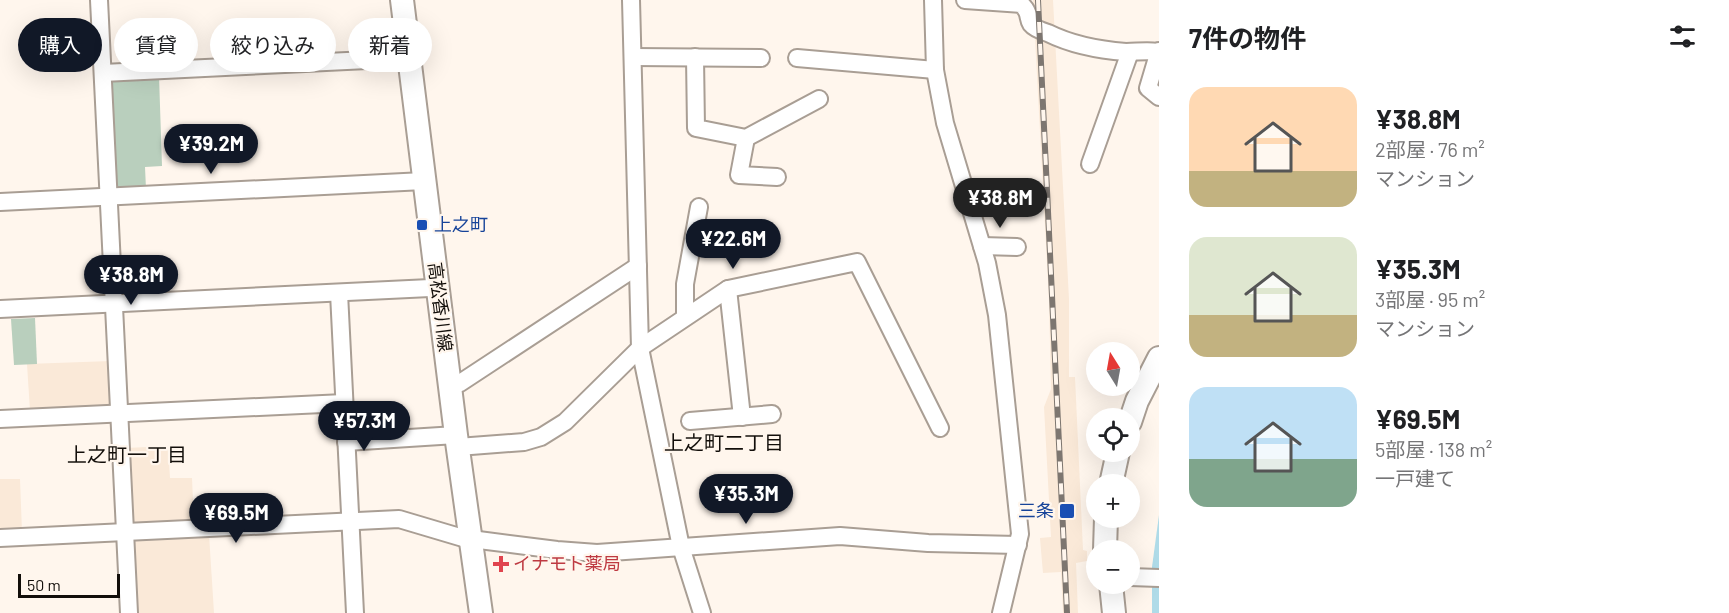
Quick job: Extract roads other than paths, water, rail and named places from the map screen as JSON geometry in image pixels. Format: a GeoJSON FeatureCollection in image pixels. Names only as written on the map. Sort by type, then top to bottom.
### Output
{"type":"FeatureCollection","features":[{"type":"Feature","properties":{"kind":"main road","name":"高松香川線"},"geometry":{"type":"LineString","coordinates":[[402,0],[404,18]]}},
{"type":"Feature","properties":{"kind":"main road","name":"高松香川線"},"geometry":{"type":"LineString","coordinates":[[411,72],[481,613]]}},
{"type":"Feature","properties":{"kind":"main road"},"geometry":{"type":"LineString","coordinates":[[1135,408],[1159,358]]}},
{"type":"Feature","properties":{"kind":"main road"},"geometry":{"type":"LineString","coordinates":[[1112,594],[1114,613]]}},
{"type":"Feature","properties":{"kind":"street"},"geometry":{"type":"LineString","coordinates":[[99,0],[129,613]]}},
{"type":"Feature","properties":{"kind":"street"},"geometry":{"type":"LineString","coordinates":[[631,0],[640,348],[681,547],[702,613]]}},
{"type":"Feature","properties":{"kind":"street"},"geometry":{"type":"LineString","coordinates":[[933,0],[935,70],[945,123],[982,246],[997,315],[1019,521],[1018,545],[1001,613]]}},
{"type":"Feature","properties":{"kind":"street"},"geometry":{"type":"LineString","coordinates":[[965,0],[1021,4],[1028,10],[1031,24],[1039,30],[1056,38],[1084,46],[1130,52],[1146,50],[1159,52],[1148,88],[1159,97]]}},
{"type":"Feature","properties":{"kind":"street"},"geometry":{"type":"LineString","coordinates":[[1090,164],[1130,52]]}},
{"type":"Feature","properties":{"kind":"street"},"geometry":{"type":"LineString","coordinates":[[633,57],[761,58]]}},
{"type":"Feature","properties":{"kind":"street"},"geometry":{"type":"LineString","coordinates":[[695,57],[696,128],[746,138],[819,99]]}},
{"type":"Feature","properties":{"kind":"street"},"geometry":{"type":"LineString","coordinates":[[797,58],[935,70]]}},
{"type":"Feature","properties":{"kind":"street"},"geometry":{"type":"LineString","coordinates":[[103,73],[348,61]]}},
{"type":"Feature","properties":{"kind":"street"},"geometry":{"type":"LineString","coordinates":[[746,138],[739,175],[777,177]]}},
{"type":"Feature","properties":{"kind":"street"},"geometry":{"type":"LineString","coordinates":[[0,202],[424,181]]}},
{"type":"Feature","properties":{"kind":"street"},"geometry":{"type":"LineString","coordinates":[[685,317],[685,284],[699,207]]}},
{"type":"Feature","properties":{"kind":"street"},"geometry":{"type":"LineString","coordinates":[[982,246],[1017,248]]}},
{"type":"Feature","properties":{"kind":"street"},"geometry":{"type":"LineString","coordinates":[[346,442],[524,442],[541,437],[565,422],[640,348],[728,289],[857,262],[940,428]]}},
{"type":"Feature","properties":{"kind":"street"},"geometry":{"type":"LineString","coordinates":[[450,387],[460,383],[638,266]]}},
{"type":"Feature","properties":{"kind":"street"},"geometry":{"type":"LineString","coordinates":[[0,309],[430,288],[438,284]]}},
{"type":"Feature","properties":{"kind":"street"},"geometry":{"type":"LineString","coordinates":[[728,289],[741,417]]}},
{"type":"Feature","properties":{"kind":"street"},"geometry":{"type":"LineString","coordinates":[[339,293],[355,613]]}},
{"type":"Feature","properties":{"kind":"street"},"geometry":{"type":"LineString","coordinates":[[0,419],[344,403]]}},
{"type":"Feature","properties":{"kind":"street"},"geometry":{"type":"LineString","coordinates":[[690,421],[772,414]]}},
{"type":"Feature","properties":{"kind":"street"},"geometry":{"type":"LineString","coordinates":[[0,538],[399,519],[459,537],[597,553],[840,536],[928,543],[1018,545]]}},
{"type":"Feature","properties":{"kind":"water"},"geometry":{"type":"Polygon","coordinates":[[[1159,515],[1159,613],[1152,613],[1152,567],[1159,515]]]}},
{"type":"Feature","properties":{"kind":"railway"},"geometry":{"type":"LineString","coordinates":[[1038,0],[1067,613]]}},
{"type":"Feature","properties":{"kind":"place","name":"上之町"},"geometry":{"type":"Point","coordinates":[422,225]}},
{"type":"Feature","properties":{"kind":"place","name":"三条"},"geometry":{"type":"Point","coordinates":[1067,511]}},
{"type":"Feature","properties":{"kind":"place","name":"イナモト薬局"},"geometry":{"type":"Point","coordinates":[501,564]}},
{"type":"Feature","properties":{"kind":"district","name":"上之町二丁目"},"geometry":{"type":"Point","coordinates":[724,443]}},
{"type":"Feature","properties":{"kind":"district","name":"上之町一丁目"},"geometry":{"type":"Point","coordinates":[127,455]}}]}
